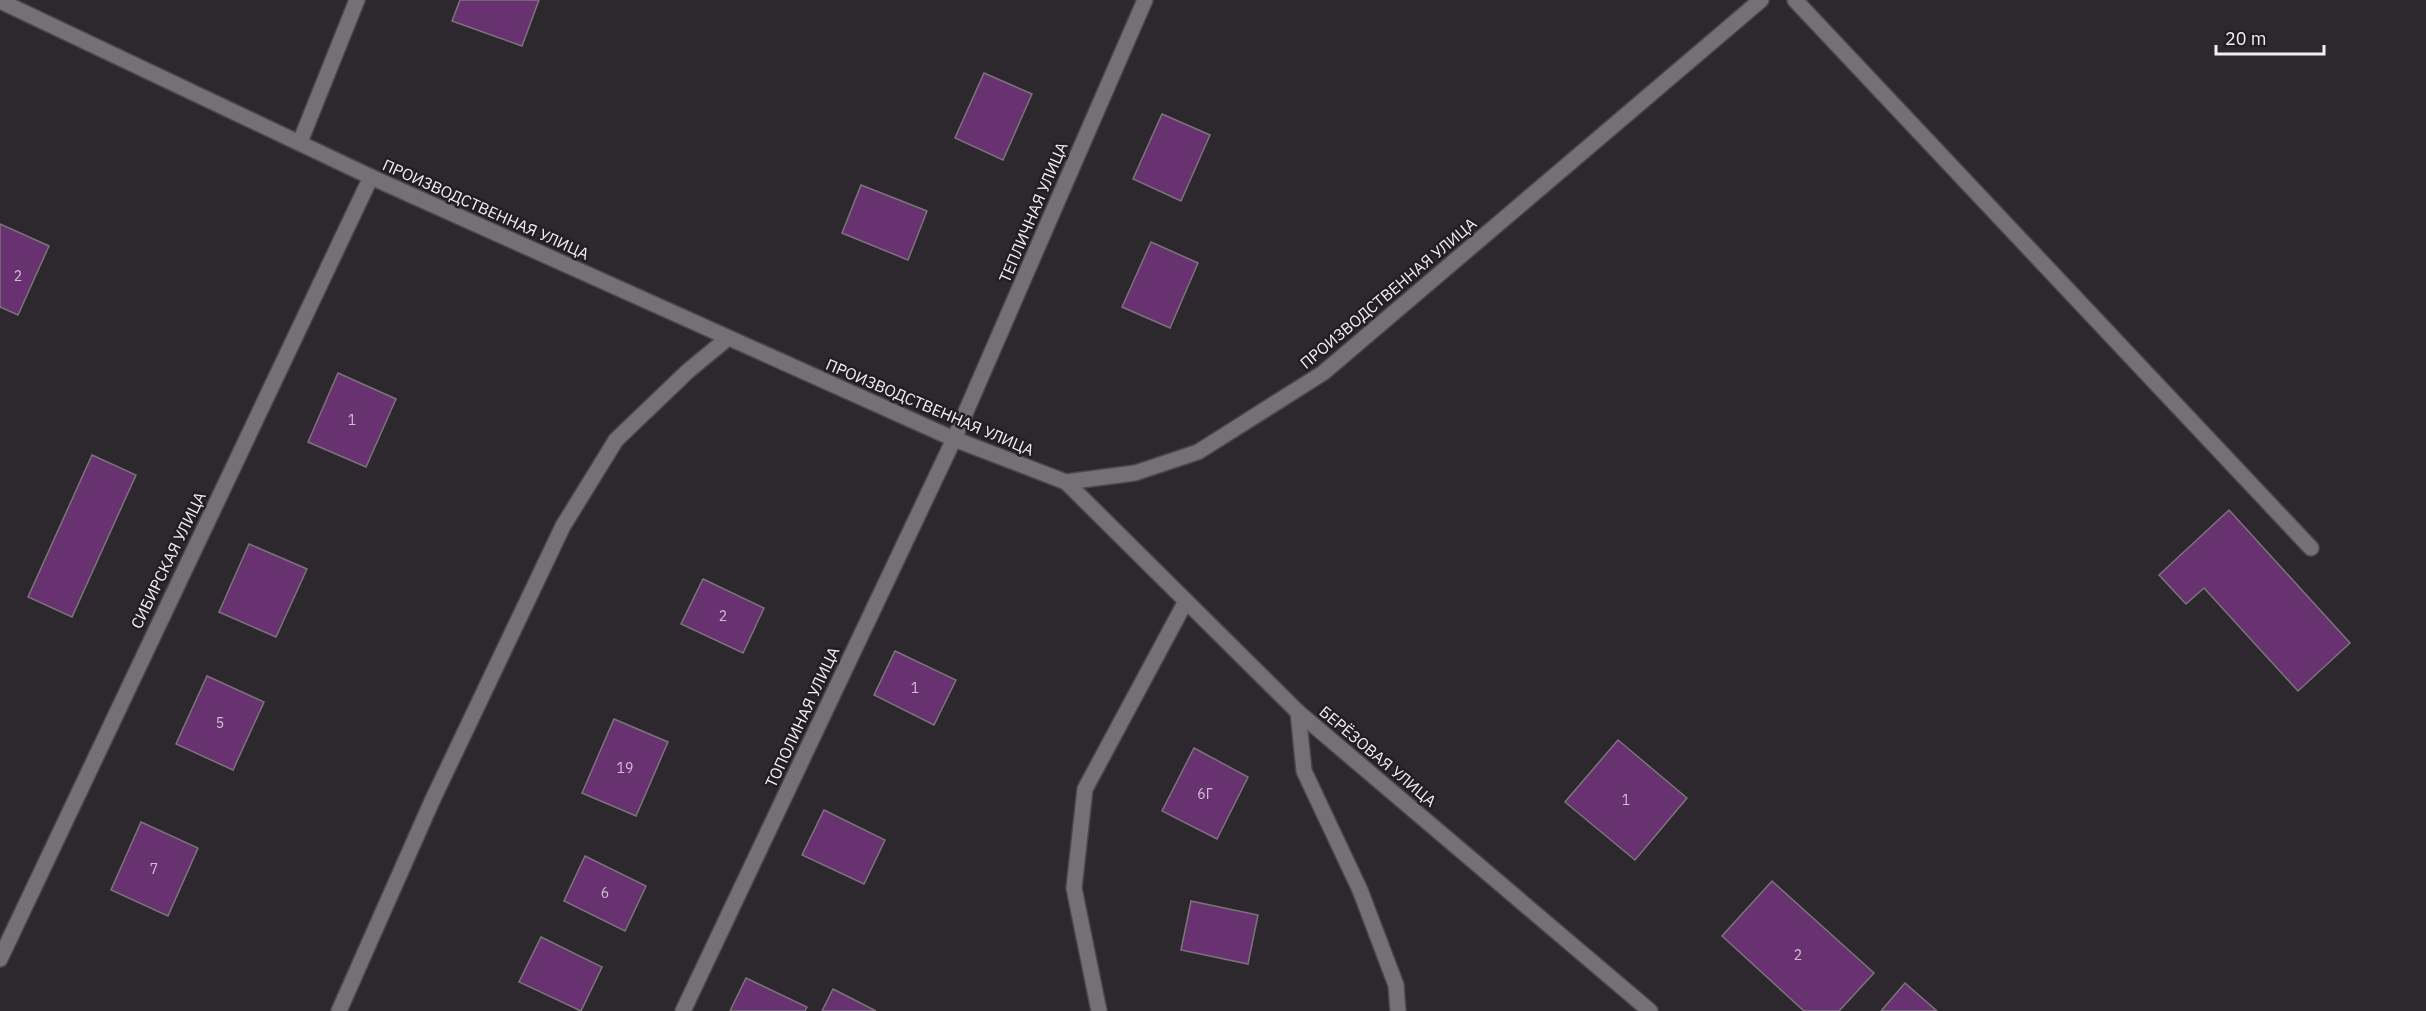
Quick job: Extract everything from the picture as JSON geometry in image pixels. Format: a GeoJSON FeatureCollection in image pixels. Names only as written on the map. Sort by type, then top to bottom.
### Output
{"type":"FeatureCollection","features":[{"type":"Feature","properties":{"kind":"street"},"geometry":{"type":"LineString","coordinates":[[300,142],[357,0]]}},
{"type":"Feature","properties":{"kind":"street","name":"ТЕПЛИЧНАЯ УЛИЦА"},"geometry":{"type":"LineString","coordinates":[[954,439],[1144,0]]}},
{"type":"Feature","properties":{"kind":"street","name":"ПРОИЗВОДСТВЕННАЯ УЛИЦА"},"geometry":{"type":"LineString","coordinates":[[0,1],[371,177],[954,439],[1066,483],[1135,473],[1198,452],[1323,374],[1761,0]]}},
{"type":"Feature","properties":{"kind":"street"},"geometry":{"type":"LineString","coordinates":[[1795,0],[2312,548]]}},
{"type":"Feature","properties":{"kind":"street","name":"СИБИРСКАЯ УЛИЦА"},"geometry":{"type":"LineString","coordinates":[[0,959],[371,177]]}},
{"type":"Feature","properties":{"kind":"street"},"geometry":{"type":"LineString","coordinates":[[339,1011],[432,801],[563,526],[616,440],[688,371],[728,338]]}},
{"type":"Feature","properties":{"kind":"street","name":"ТОПОЛИНАЯ УЛИЦА"},"geometry":{"type":"LineString","coordinates":[[683,1011],[954,439]]}},
{"type":"Feature","properties":{"kind":"street"},"geometry":{"type":"LineString","coordinates":[[1066,483],[1298,712]]}},
{"type":"Feature","properties":{"kind":"street"},"geometry":{"type":"LineString","coordinates":[[1099,1011],[1074,888],[1085,789],[1186,602]]}},
{"type":"Feature","properties":{"kind":"street","name":"БЕРЁЗОВАЯ УЛИЦА"},"geometry":{"type":"LineString","coordinates":[[1298,712],[1304,771],[1360,890],[1396,985],[1398,1011]]}},
{"type":"Feature","properties":{"kind":"street","name":"БЕРЁЗОВАЯ УЛИЦА"},"geometry":{"type":"LineString","coordinates":[[1298,712],[1650,1011]]}},
{"type":"Feature","properties":{"kind":"building"},"geometry":{"type":"Polygon","coordinates":[[[460,0],[539,0],[522,46],[452,21],[460,0]]]}},
{"type":"Feature","properties":{"kind":"building"},"geometry":{"type":"Polygon","coordinates":[[[984,73],[1032,94],[1003,160],[955,138],[984,73]]]}},
{"type":"Feature","properties":{"kind":"building"},"geometry":{"type":"Polygon","coordinates":[[[1162,114],[1210,135],[1181,201],[1133,179],[1162,114]]]}},
{"type":"Feature","properties":{"kind":"building"},"geometry":{"type":"Polygon","coordinates":[[[861,185],[927,211],[908,260],[842,233],[861,185]]]}},
{"type":"Feature","properties":{"kind":"building"},"geometry":{"type":"Polygon","coordinates":[[[0,224],[49,246],[18,315],[0,307],[0,224]]]}},
{"type":"Feature","properties":{"kind":"building"},"geometry":{"type":"Polygon","coordinates":[[[1151,242],[1198,263],[1170,328],[1122,307],[1151,242]]]}},
{"type":"Feature","properties":{"kind":"building"},"geometry":{"type":"Polygon","coordinates":[[[338,373],[396,399],[366,467],[308,442],[338,373]]]}},
{"type":"Feature","properties":{"kind":"building"},"geometry":{"type":"Polygon","coordinates":[[[92,455],[136,475],[72,617],[28,597],[92,455]]]}},
{"type":"Feature","properties":{"kind":"building"},"geometry":{"type":"Polygon","coordinates":[[[2229,510],[2350,643],[2298,691],[2204,588],[2186,604],[2159,575],[2229,510]]]}},
{"type":"Feature","properties":{"kind":"building"},"geometry":{"type":"Polygon","coordinates":[[[249,544],[307,569],[276,637],[219,612],[249,544]]]}},
{"type":"Feature","properties":{"kind":"building"},"geometry":{"type":"Polygon","coordinates":[[[703,579],[764,608],[743,653],[681,624],[703,579]]]}},
{"type":"Feature","properties":{"kind":"building"},"geometry":{"type":"Polygon","coordinates":[[[895,651],[956,680],[934,725],[874,695],[895,651]]]}},
{"type":"Feature","properties":{"kind":"building"},"geometry":{"type":"Polygon","coordinates":[[[207,676],[264,702],[233,770],[176,744],[207,676]]]}},
{"type":"Feature","properties":{"kind":"building"},"geometry":{"type":"Polygon","coordinates":[[[614,719],[668,742],[636,816],[582,793],[614,719]]]}},
{"type":"Feature","properties":{"kind":"building"},"geometry":{"type":"Polygon","coordinates":[[[1618,740],[1687,798],[1635,860],[1565,802],[1618,740]]]}},
{"type":"Feature","properties":{"kind":"building"},"geometry":{"type":"Polygon","coordinates":[[[1194,748],[1248,777],[1217,839],[1162,811],[1194,748]]]}},
{"type":"Feature","properties":{"kind":"building"},"geometry":{"type":"Polygon","coordinates":[[[824,810],[885,840],[864,884],[802,855],[824,810]]]}},
{"type":"Feature","properties":{"kind":"building"},"geometry":{"type":"Polygon","coordinates":[[[141,822],[198,848],[168,916],[111,890],[141,822]]]}},
{"type":"Feature","properties":{"kind":"building"},"geometry":{"type":"Polygon","coordinates":[[[585,856],[646,886],[625,931],[564,901],[585,856]]]}},
{"type":"Feature","properties":{"kind":"building"},"geometry":{"type":"Polygon","coordinates":[[[1772,881],[1874,973],[1839,1011],[1804,1011],[1722,936],[1772,881]]]}},
{"type":"Feature","properties":{"kind":"building"},"geometry":{"type":"Polygon","coordinates":[[[1191,901],[1258,915],[1248,964],[1181,950],[1191,901]]]}},
{"type":"Feature","properties":{"kind":"building"},"geometry":{"type":"Polygon","coordinates":[[[541,937],[602,967],[581,1011],[519,982],[541,937]]]}},
{"type":"Feature","properties":{"kind":"building"},"geometry":{"type":"Polygon","coordinates":[[[746,978],[807,1007],[805,1011],[730,1011],[746,978]]]}},
{"type":"Feature","properties":{"kind":"building"},"geometry":{"type":"Polygon","coordinates":[[[1905,983],[1937,1011],[1881,1011],[1905,983]]]}},
{"type":"Feature","properties":{"kind":"building"},"geometry":{"type":"Polygon","coordinates":[[[833,989],[876,1011],[822,1011],[833,989]]]}}]}
